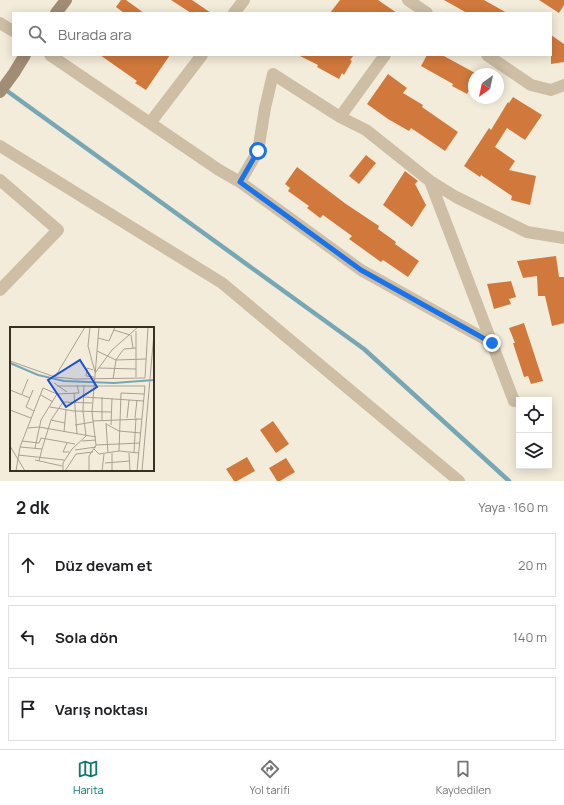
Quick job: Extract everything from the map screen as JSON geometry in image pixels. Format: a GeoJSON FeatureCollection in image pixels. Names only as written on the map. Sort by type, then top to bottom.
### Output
{"type":"FeatureCollection","features":[{"type":"Feature","properties":{"kind":"street"},"geometry":{"type":"LineString","coordinates":[[57,12],[66,0]]}},
{"type":"Feature","properties":{"kind":"street"},"geometry":{"type":"LineString","coordinates":[[235,12],[244,0]]}},
{"type":"Feature","properties":{"kind":"street"},"geometry":{"type":"LineString","coordinates":[[408,0],[422,8]]}},
{"type":"Feature","properties":{"kind":"street"},"geometry":{"type":"LineString","coordinates":[[0,23],[12,30]]}},
{"type":"Feature","properties":{"kind":"street"},"geometry":{"type":"LineString","coordinates":[[0,92],[24,56]]}},
{"type":"Feature","properties":{"kind":"street"},"geometry":{"type":"LineString","coordinates":[[51,56],[240,182],[361,270],[492,343]]}},
{"type":"Feature","properties":{"kind":"street"},"geometry":{"type":"LineString","coordinates":[[150,123],[201,56]]}},
{"type":"Feature","properties":{"kind":"street"},"geometry":{"type":"LineString","coordinates":[[340,117],[384,56]]}},
{"type":"Feature","properties":{"kind":"street"},"geometry":{"type":"LineString","coordinates":[[488,56],[530,86],[551,90],[564,85]]}},
{"type":"Feature","properties":{"kind":"street"},"geometry":{"type":"LineString","coordinates":[[240,182],[258,151],[265,108],[273,74],[340,117],[366,130],[430,181],[456,198],[527,232],[564,238]]}},
{"type":"Feature","properties":{"kind":"street"},"geometry":{"type":"LineString","coordinates":[[0,146],[222,283],[452,479]]}},
{"type":"Feature","properties":{"kind":"street"},"geometry":{"type":"LineString","coordinates":[[0,180],[58,230],[0,290]]}},
{"type":"Feature","properties":{"kind":"street"},"geometry":{"type":"LineString","coordinates":[[430,181],[514,401]]}},
{"type":"Feature","properties":{"kind":"building"},"geometry":{"type":"Polygon","coordinates":[[[121,0],[126,0],[143,12],[123,12],[116,7],[121,0]]]}},
{"type":"Feature","properties":{"kind":"building"},"geometry":{"type":"Polygon","coordinates":[[[171,0],[192,0],[210,12],[189,12],[171,0]]]}},
{"type":"Feature","properties":{"kind":"building"},"geometry":{"type":"Polygon","coordinates":[[[340,0],[378,0],[396,12],[331,12],[340,0]]]}},
{"type":"Feature","properties":{"kind":"building"},"geometry":{"type":"Polygon","coordinates":[[[444,0],[484,0],[505,12],[465,12],[444,0]]]}},
{"type":"Feature","properties":{"kind":"building"},"geometry":{"type":"Polygon","coordinates":[[[539,0],[564,0],[564,5],[559,13],[539,0]]]}},
{"type":"Feature","properties":{"kind":"building"},"geometry":{"type":"Polygon","coordinates":[[[552,36],[564,44],[564,62],[551,64],[552,36]]]}},
{"type":"Feature","properties":{"kind":"building"},"geometry":{"type":"Polygon","coordinates":[[[101,56],[169,56],[146,90],[135,83],[137,81],[101,56]]]}},
{"type":"Feature","properties":{"kind":"building"},"geometry":{"type":"Polygon","coordinates":[[[300,56],[353,56],[344,75],[342,73],[339,79],[317,67],[318,65],[300,56]]]}},
{"type":"Feature","properties":{"kind":"building"},"geometry":{"type":"Polygon","coordinates":[[[426,56],[444,56],[468,69],[467,94],[452,86],[453,84],[421,66],[426,56]]]}},
{"type":"Feature","properties":{"kind":"building"},"geometry":{"type":"Polygon","coordinates":[[[388,74],[407,88],[403,93],[423,105],[422,107],[458,132],[445,151],[411,128],[409,131],[388,119],[367,104],[388,74]]]}},
{"type":"Feature","properties":{"kind":"building"},"geometry":{"type":"Polygon","coordinates":[[[513,97],[542,115],[525,140],[507,128],[495,147],[515,161],[509,170],[536,176],[530,205],[511,200],[512,196],[481,175],[480,177],[464,166],[489,128],[491,130],[508,102],[509,103],[513,97]]]}},
{"type":"Feature","properties":{"kind":"building"},"geometry":{"type":"Polygon","coordinates":[[[366,155],[376,163],[359,184],[349,176],[366,155]]]}},
{"type":"Feature","properties":{"kind":"building"},"geometry":{"type":"Polygon","coordinates":[[[297,167],[346,204],[379,226],[378,229],[396,242],[395,244],[419,261],[408,277],[383,260],[381,262],[349,239],[352,236],[323,215],[320,218],[307,208],[309,206],[288,191],[290,188],[285,184],[297,167]]]}},
{"type":"Feature","properties":{"kind":"building"},"geometry":{"type":"Polygon","coordinates":[[[405,171],[418,181],[415,184],[426,205],[412,227],[383,205],[405,171]]]}},
{"type":"Feature","properties":{"kind":"building"},"geometry":{"type":"Polygon","coordinates":[[[556,256],[559,277],[564,277],[564,323],[552,326],[545,296],[538,296],[537,276],[523,278],[517,261],[556,256]]]}},
{"type":"Feature","properties":{"kind":"building"},"geometry":{"type":"Polygon","coordinates":[[[511,281],[516,297],[509,299],[511,304],[494,309],[487,284],[511,281]]]}},
{"type":"Feature","properties":{"kind":"building"},"geometry":{"type":"Polygon","coordinates":[[[524,323],[543,381],[531,384],[528,376],[524,377],[513,343],[515,343],[509,328],[524,323]]]}},
{"type":"Feature","properties":{"kind":"building"},"geometry":{"type":"Polygon","coordinates":[[[273,421],[289,444],[276,453],[260,430],[273,421]]]}},
{"type":"Feature","properties":{"kind":"building"},"geometry":{"type":"Polygon","coordinates":[[[247,457],[255,471],[237,481],[234,481],[226,469],[247,457]]]}},
{"type":"Feature","properties":{"kind":"building"},"geometry":{"type":"Polygon","coordinates":[[[286,458],[295,472],[280,481],[277,481],[269,468],[286,458]]]}},
{"type":"Feature","properties":{"kind":"waterway"},"geometry":{"type":"LineString","coordinates":[[3,88],[364,349],[509,481]]}},
{"type":"Feature","properties":{"kind":"route"},"geometry":{"type":"LineString","coordinates":[[258,151],[240,182],[361,270],[492,343]]}}]}
